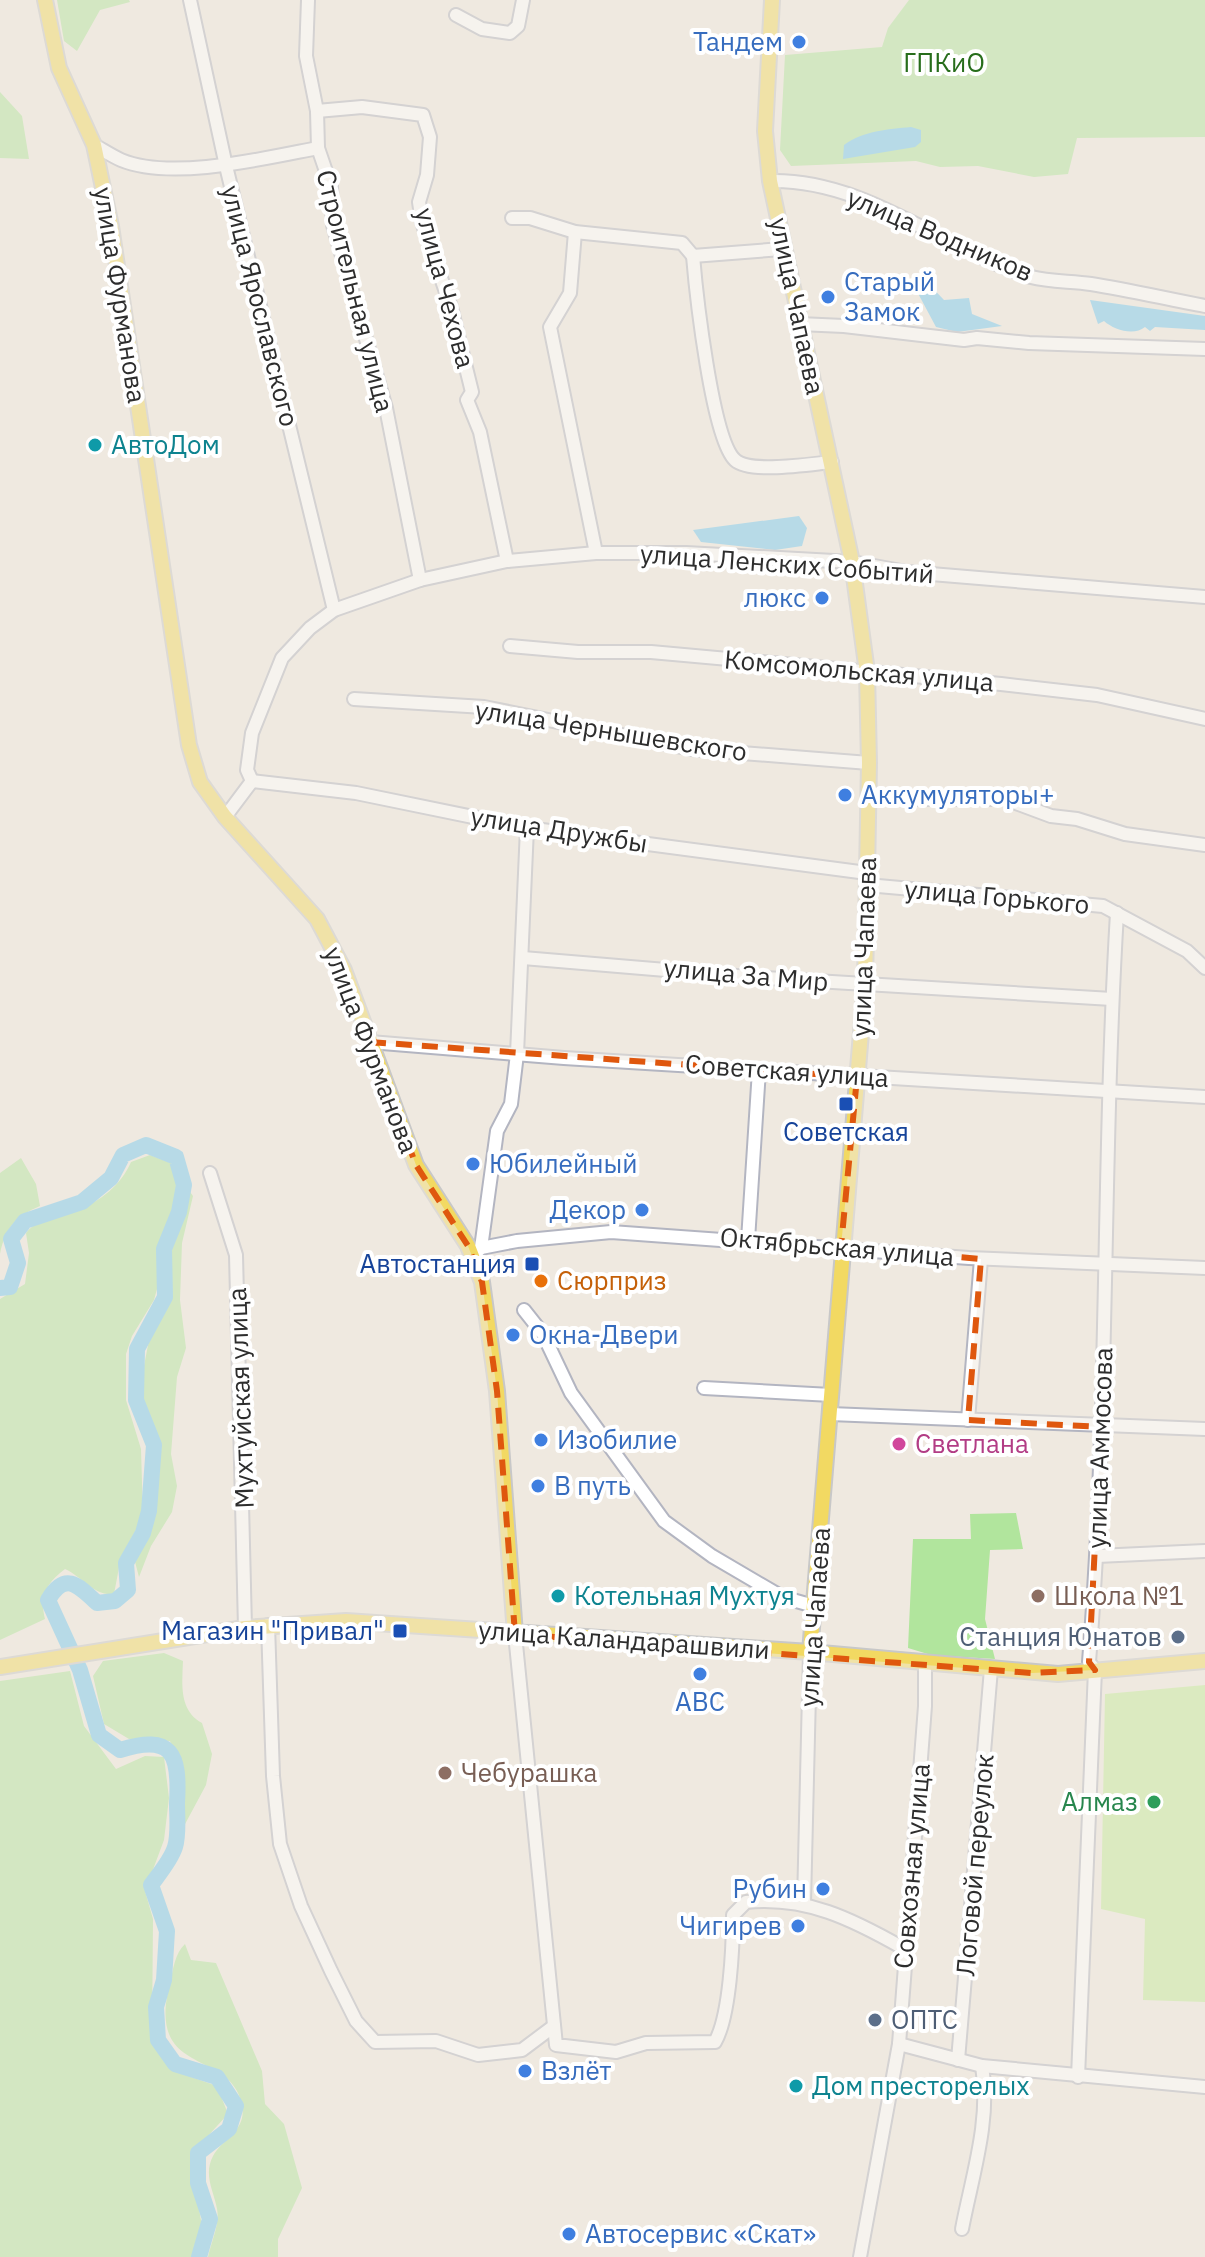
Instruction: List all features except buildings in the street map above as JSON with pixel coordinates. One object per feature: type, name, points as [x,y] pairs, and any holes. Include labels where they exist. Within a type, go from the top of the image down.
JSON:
[{"type":"main road","name":"улица Фурманова","points":[[45,0],[59,68],[94,145],[111,226],[179,696],[200,782],[225,817],[317,919],[344,970],[416,1165],[477,1252],[497,1391],[515,1634]]},
{"type":"main road","name":"улица Чапаева","points":[[772,0],[765,131],[770,181],[782,249],[852,562],[867,672],[869,763],[865,984],[810,1652]]},
{"type":"main road","name":"улица Каландарашвили","points":[[0,1667],[245,1628],[346,1621],[810,1652],[1058,1674],[1205,1661]]},
{"type":"street","name":"улица Ярославского","points":[[190,0],[226,166],[334,610]]},
{"type":"street","name":"Строительная улица","points":[[308,0],[306,56],[317,111],[318,148],[331,186],[333,225],[386,408],[420,580]]},
{"type":"street","points":[[456,15],[482,29],[510,33],[518,26],[523,0]]},
{"type":"street","name":"улица Чехова","points":[[317,111],[362,107],[423,115],[430,137],[427,175],[419,202],[422,222],[433,246],[462,344],[472,392],[467,400],[480,432],[507,561]]},
{"type":"street","points":[[94,145],[122,161],[152,167],[226,166],[318,148]]},
{"type":"street","name":"улица Водников","points":[[770,181],[809,184],[889,208],[959,248],[1033,277],[1092,284],[1205,306]]},
{"type":"street","points":[[512,218],[530,218],[575,232],[682,243],[693,256],[714,406],[727,447],[736,461],[750,467],[832,462]]},
{"type":"street","points":[[575,232],[570,293],[550,327],[596,553]]},
{"type":"street","points":[[693,256],[782,249]]},
{"type":"street","points":[[799,324],[856,327],[964,340],[977,338],[1029,343],[1205,349]]},
{"type":"street","name":"улица Ленских Событий","points":[[252,781],[247,770],[252,733],[282,658],[310,628],[334,610],[420,580],[507,561],[596,553],[686,553],[852,562],[907,572],[1205,597]]},
{"type":"street","name":"Комсомольская улица","points":[[510,646],[578,652],[651,652],[1097,695],[1205,719]]},
{"type":"street","name":"улица Чернышевского","points":[[354,699],[484,707],[691,749],[869,763]]},
{"type":"street","points":[[225,817],[252,781]]},
{"type":"street","name":"улица Дружбы","points":[[252,781],[356,793],[527,828],[867,879]]},
{"type":"street","points":[[868,793],[906,799],[1005,799],[1051,816],[1077,819],[1125,834],[1205,845]]},
{"type":"street","points":[[477,1252],[497,1131],[511,1104],[517,1054],[527,828]]},
{"type":"street","name":"улица Горького","points":[[867,879],[1103,906],[1187,951],[1205,968]]},
{"type":"street","name":"улица Аммосова","points":[[1078,2077],[1095,1670],[1089,1662],[1097,1556],[1107,1093],[1117,913]]},
{"type":"street","name":"улица За Мир","points":[[523,958],[1112,999]]},
{"type":"street","name":"Советская улица","points":[[370,1042],[857,1077],[1205,1097]]},
{"type":"street","points":[[748,1240],[759,1070]]},
{"type":"street","name":"Мухтуйская улица","points":[[210,1173],[236,1255],[245,1628]]},
{"type":"street","name":"Октябрьская улица","points":[[477,1252],[517,1241],[611,1232],[981,1259],[1205,1268]]},
{"type":"street","points":[[968,1420],[981,1259]]},
{"type":"street","points":[[524,1310],[543,1334],[571,1393],[664,1521],[712,1556],[770,1590],[814,1606]]},
{"type":"street","points":[[704,1388],[831,1395]]},
{"type":"street","points":[[830,1414],[1205,1429]]},
{"type":"street","points":[[1097,1556],[1205,1551]]},
{"type":"street","points":[[268,1625],[273,1776],[280,1844],[301,1906],[356,2021],[375,2042],[436,2041],[478,2055],[522,2050],[554,2026]]},
{"type":"street","name":"улица Фурманова","points":[[515,1634],[556,2045],[616,2052],[646,2043],[715,2042],[722,2029],[732,1967],[733,1915],[746,1902],[804,1903]]},
{"type":"street","name":"улица Чапаева","points":[[804,1903],[810,1652]]},
{"type":"street","name":"Совхозная улица","points":[[860,2257],[899,2044],[903,1948],[916,1831],[925,1664]]},
{"type":"street","name":"Логовой переулок","points":[[958,2060],[991,1669]]},
{"type":"street","points":[[804,1903],[851,1919],[903,1948]]},
{"type":"street","points":[[899,2044],[982,2066],[1205,2087]]},
{"type":"street","points":[[962,2229],[974,2180],[983,2109],[982,2066]]},
{"type":"highlighted area","points":[[370,1042],[857,1077],[841,1247],[981,1259],[968,1420],[1101,1427],[1089,1662],[1095,1670],[1032,1673],[515,1634],[497,1391],[482,1282],[468,1246],[416,1165]]},
{"type":"green space","points":[[57,0],[130,2],[100,10],[77,51],[64,41]]},
{"type":"green space","name":"ГПКиО","points":[[909,0],[1205,0],[1205,137],[1077,138],[1068,174],[1034,177],[978,166],[940,167],[916,161],[791,166],[780,150],[785,55],[882,47],[888,28]]},
{"type":"green space","points":[[0,92],[22,116],[29,159],[0,158]]},
{"type":"green space","points":[[150,1155],[171,1163],[179,1186],[158,1257],[160,1278],[154,1300],[132,1336],[126,1354],[126,1400],[141,1449],[143,1517],[121,1557],[114,1594],[94,1589],[65,1569],[46,1590],[43,1603],[45,1619],[0,1640],[0,1299],[25,1284],[29,1253],[26,1233],[31,1227],[94,1202],[116,1185],[131,1162]]},
{"type":"green space","points":[[21,1158],[36,1184],[40,1206],[13,1224],[0,1254],[0,1173]]},
{"type":"green space","points":[[188,1189],[193,1196],[182,1243],[180,1300],[186,1348],[177,1377],[171,1454],[177,1486],[172,1512],[151,1546],[139,1577],[134,1558],[153,1518],[159,1469],[159,1441],[144,1402],[143,1371],[149,1340],[168,1306],[170,1249]]},
{"type":"green space","points":[[1016,1513],[1023,1549],[990,1550],[985,1619],[995,1659],[931,1655],[908,1648],[913,1539],[971,1539],[970,1514]]},
{"type":"green space","points":[[164,1653],[183,1661],[186,1704],[202,1723],[212,1754],[206,1785],[184,1826],[185,1781],[170,1741],[129,1739],[104,1724],[93,1676],[103,1661]]},
{"type":"green space","points":[[70,1671],[84,1726],[116,1769],[145,1756],[164,1757],[169,1798],[164,1840],[145,1891],[153,1919],[152,2035],[165,2062],[191,2077],[217,2086],[228,2114],[195,2150],[193,2175],[202,2226],[195,2257],[0,2257],[0,1681]]},
{"type":"green space","name":"Алмаз","points":[[1205,1685],[1205,2002],[1143,2000],[1145,1919],[1101,1909],[1105,1694]]},
{"type":"green space","points":[[185,1944],[191,1960],[216,1963],[262,2071],[265,2104],[284,2124],[302,2188],[278,2239],[278,2257],[208,2257],[218,2215],[209,2176],[210,2163],[217,2150],[238,2128],[243,2114],[235,2087],[223,2075],[179,2048],[169,2034],[165,2013],[170,1983],[177,1957]]},
{"type":"water","points":[[911,127],[921,130],[921,142],[915,147],[843,159],[844,145],[859,137]]},
{"type":"water","points":[[923,278],[944,300],[969,298],[972,314],[1002,326],[957,332],[936,327],[913,284]]},
{"type":"water","points":[[1090,300],[1205,316],[1205,330],[1155,327],[1150,331],[1145,327],[1130,331],[1118,329],[1104,321],[1098,324]]},
{"type":"water","points":[[799,516],[807,528],[802,546],[775,550],[701,542],[693,530]]},
{"type":"waterway","points":[[0,1288],[10,1287],[18,1263],[11,1239],[25,1221],[82,1202],[111,1178],[123,1155],[146,1145],[176,1157],[184,1185],[179,1212],[164,1249],[165,1297],[137,1349],[136,1400],[154,1445],[149,1511],[143,1533],[126,1563],[128,1590],[115,1601],[97,1603],[78,1586],[66,1583],[54,1591],[48,1600],[80,1670],[99,1735],[120,1750],[151,1744],[162,1747],[169,1752],[177,1771],[176,1842],[171,1857],[151,1885],[167,1931],[164,1980],[156,2007],[158,2040],[175,2064],[217,2077],[236,2106],[229,2129],[198,2153],[198,2183],[210,2219],[199,2257]]},
{"type":"place","name":"Тандем","points":[[799,42]]},
{"type":"place","name":"Старый Замок","points":[[828,297]]},
{"type":"place","name":"АвтоДом","points":[[95,445]]},
{"type":"place","name":"люкс","points":[[822,598]]},
{"type":"place","name":"Аккумуляторы+","points":[[845,795]]},
{"type":"place","name":"Советская","points":[[846,1104]]},
{"type":"place","name":"Юбилейный","points":[[473,1164]]},
{"type":"place","name":"Декор","points":[[642,1210]]},
{"type":"place","name":"Автостанция","points":[[532,1264]]},
{"type":"place","name":"Сюрприз","points":[[541,1281]]},
{"type":"place","name":"Окна-Двери","points":[[513,1335]]},
{"type":"place","name":"Изобилие","points":[[541,1440]]},
{"type":"place","name":"Светлана","points":[[899,1444]]},
{"type":"place","name":"В путь","points":[[538,1486]]},
{"type":"place","name":"Котельная Мухтуя","points":[[558,1596]]},
{"type":"place","name":"Школа №1","points":[[1038,1596]]},
{"type":"place","name":"Магазин \"Привал\"","points":[[400,1631]]},
{"type":"place","name":"Станция Юнатов","points":[[1178,1637]]},
{"type":"place","name":"ABC","points":[[700,1674]]},
{"type":"place","name":"Чебурашка","points":[[445,1773]]},
{"type":"place","name":"Алмаз","points":[[1154,1802]]},
{"type":"place","name":"Рубин","points":[[823,1889]]},
{"type":"place","name":"Чигирев","points":[[798,1926]]},
{"type":"place","name":"ОПТС","points":[[875,2020]]},
{"type":"place","name":"Взлёт","points":[[525,2071]]},
{"type":"place","name":"Дом престорелых","points":[[796,2086]]},
{"type":"place","name":"Автосервис «Скат»","points":[[569,2234]]}]
